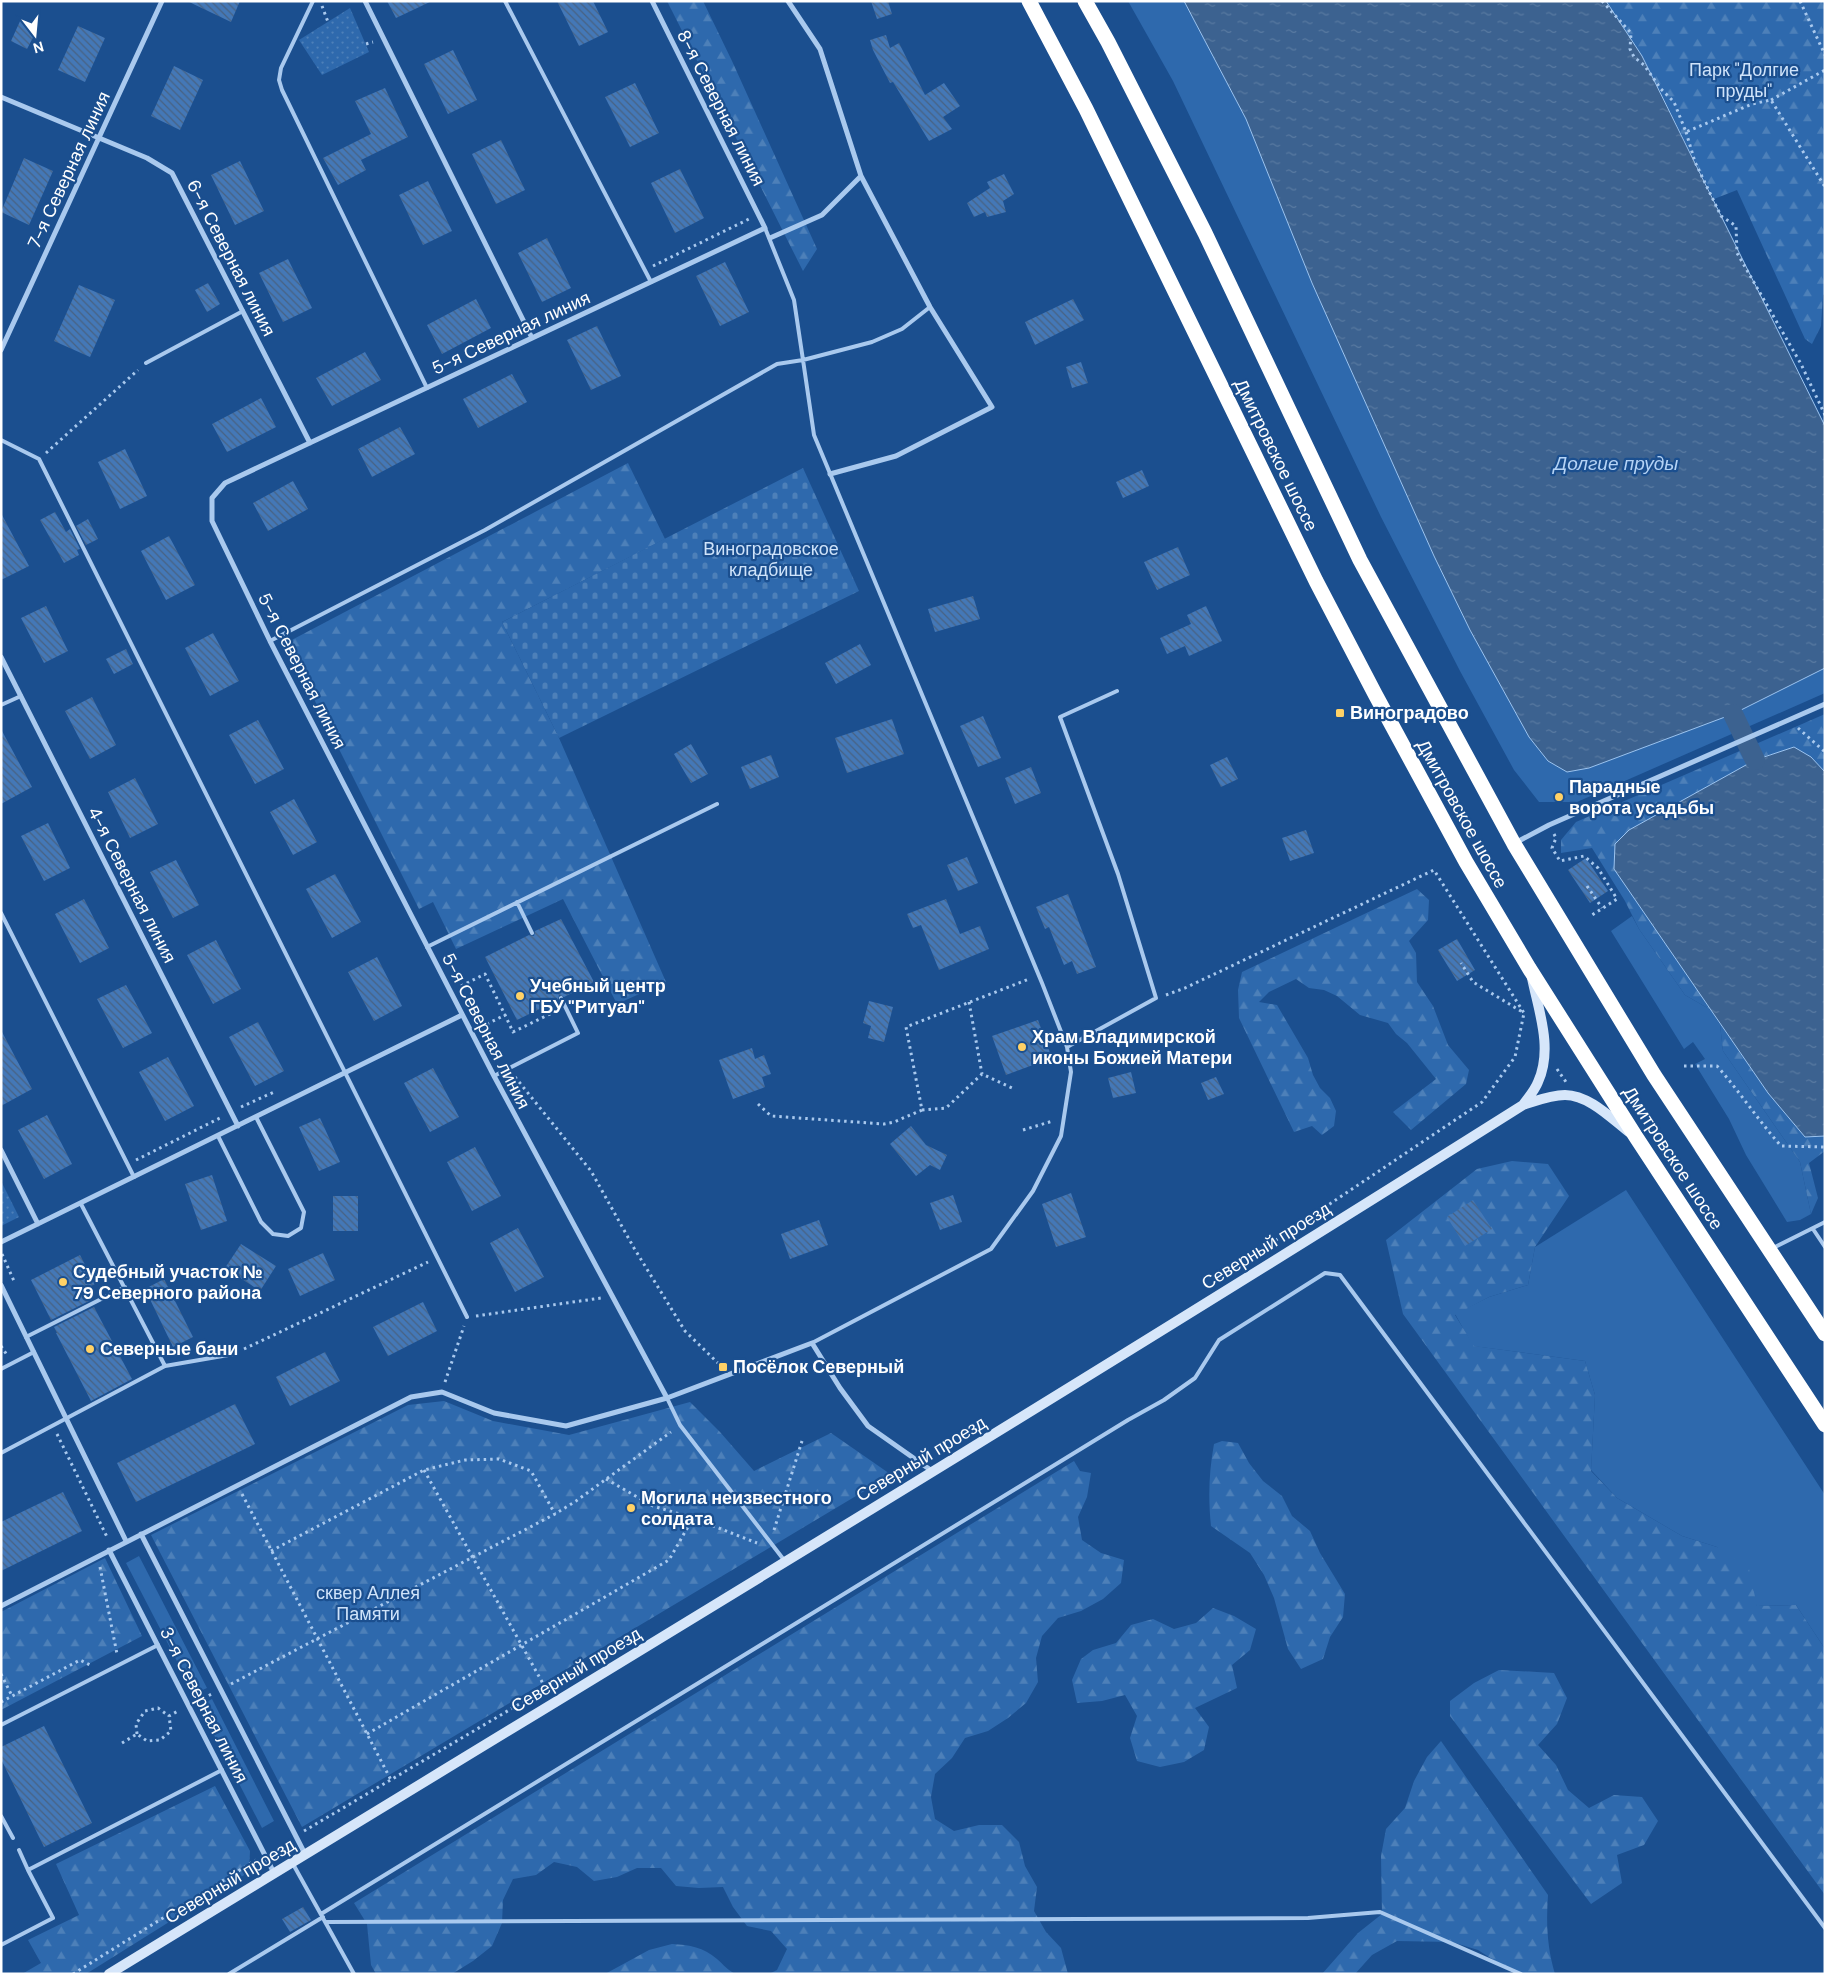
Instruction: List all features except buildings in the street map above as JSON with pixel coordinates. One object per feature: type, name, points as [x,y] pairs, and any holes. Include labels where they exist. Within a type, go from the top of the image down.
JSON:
[{"type":"highway","name":"Дмитровское шоссе","points":[[1029,1],[1086,109],[1316,581],[1466,862],[1529,968],[1636,1137],[1825,1425]]},
{"type":"highway","name":"Дмитровское шоссе","points":[[1085,1],[1108,42],[1205,233],[1360,560],[1514,844],[1654,1075],[1825,1334]]},
{"type":"street","name":"7-я Северная линия","points":[[1,350],[162,1]]},
{"type":"street","points":[[365,1],[532,338]]},
{"type":"street","name":"8-я Северная линия","points":[[652,1],[765,228]]},
{"type":"street","points":[[788,1],[820,49],[861,176],[930,307],[992,407],[896,456],[830,474]]},
{"type":"street","name":"6-я Северная линия","points":[[1,97],[147,158],[172,173],[310,443]]},
{"type":"street","points":[[770,238],[822,215],[861,176]]},
{"type":"street","name":"5-я Северная линия","points":[[667,1398],[462,1015],[270,641],[212,521],[212,498],[225,483],[765,228]]},
{"type":"street","name":"4-я Северная линия","points":[[1,656],[238,1126]]},
{"type":"street","points":[[1514,844],[1549,825],[1825,704]]},
{"type":"street","name":"Северный проезд","points":[[109,1974],[932,1471],[1523,1105],[1538,1083],[1544,1062],[1545,1047],[1543,1028],[1529,968]]},
{"type":"street","points":[[1,1242],[462,1015]]},
{"type":"street","points":[[1523,1105],[1548,1097],[1566,1095],[1580,1098],[1595,1106],[1636,1137]]},
{"type":"street","points":[[1,1150],[38,1224]]},
{"type":"street","points":[[1,1285],[126,1542]]},
{"type":"street","points":[[1,1606],[411,1397],[442,1392],[494,1413],[566,1426],[667,1398],[812,1343],[840,1388],[868,1426],[932,1471]]},
{"type":"street","name":"3-я Северная линия","points":[[141,1534],[305,1854]]},
{"type":"street","name":"3-я Северная линия","points":[[111,1549],[274,1873]]},
{"type":"lane","points":[[313,1],[281,68],[279,80],[282,90],[427,388]]},
{"type":"lane","points":[[505,1],[651,282]]},
{"type":"lane","points":[[765,228],[794,300],[814,435],[1038,975],[1067,1047],[1071,1072],[1060,1136],[1033,1191],[991,1249],[812,1343]]},
{"type":"lane","points":[[270,641],[485,530],[777,364],[803,360],[872,342],[902,329],[930,307]]},
{"type":"lane","points":[[146,363],[243,311]]},
{"type":"lane","points":[[1,440],[39,459],[467,1317]]},
{"type":"lane","points":[[1067,1047],[1156,998],[1118,874],[1060,717],[1118,690]]},
{"type":"lane","points":[[1,705],[21,696]]},
{"type":"lane","points":[[427,947],[717,804]]},
{"type":"lane","points":[[516,902],[532,934]]},
{"type":"lane","points":[[1,913],[134,1178]]},
{"type":"lane","points":[[494,1076],[578,1033],[561,998]]},
{"type":"lane","points":[[218,1136],[261,1222],[273,1234],[288,1236],[301,1228],[304,1212],[256,1117]]},
{"type":"lane","points":[[81,1204],[165,1366]]},
{"type":"lane","points":[[1768,1250],[1825,1222]]},
{"type":"lane","points":[[1813,1229],[1825,1247]]},
{"type":"lane","points":[[229,1974],[1128,1420],[1164,1400],[1195,1378],[1219,1340],[1325,1273],[1340,1276],[1825,1928]]},
{"type":"lane","points":[[26,1337],[125,1287]]},
{"type":"lane","points":[[1,1370],[34,1352]]},
{"type":"lane","points":[[1,1454],[165,1366],[234,1354]]},
{"type":"lane","points":[[667,1398],[680,1425],[785,1561]]},
{"type":"lane","points":[[1,1725],[158,1645]]},
{"type":"lane","points":[[28,1870],[222,1770]]},
{"type":"lane","points":[[1,1816],[13,1838]]},
{"type":"lane","points":[[1,1945],[53,1918],[19,1850]]},
{"type":"lane","points":[[292,1862],[354,1974]]},
{"type":"lane","points":[[326,1922],[1308,1918],[1380,1912],[1521,1974]]},
{"type":"path","points":[[320,1],[328,22]]},
{"type":"path","points":[[1602,1],[1627,26],[1631,33],[1630,48],[1634,58],[1644,65],[1674,102],[1695,162],[1721,216],[1736,226],[1737,253],[1801,364],[1825,415]]},
{"type":"path","points":[[1800,1],[1825,54]]},
{"type":"path","points":[[1686,132],[1752,104],[1771,100],[1825,70]]},
{"type":"path","points":[[1771,100],[1825,187]]},
{"type":"path","points":[[39,459],[146,363]]},
{"type":"path","points":[[1788,720],[1825,752]]},
{"type":"path","points":[[1549,825],[1556,838],[1552,848],[1560,861],[1574,856],[1584,856],[1598,868],[1617,899],[1592,915]]},
{"type":"path","points":[[1156,998],[1185,988],[1434,870],[1524,1013],[1515,1057],[1482,1102],[1263,1249]]},
{"type":"path","points":[[1588,886],[1601,902],[1602,908]]},
{"type":"path","points":[[1461,963],[1469,979],[1524,1013]]},
{"type":"path","points":[[450,992],[485,974],[513,1032],[565,1006]]},
{"type":"path","points":[[922,1110],[906,1027],[1038,975]]},
{"type":"path","points":[[969,1002],[982,1074]]},
{"type":"path","points":[[471,1032],[505,1015]]},
{"type":"path","points":[[1554,1064],[1568,1085]]},
{"type":"path","points":[[1684,1066],[1718,1066],[1781,1146],[1825,1147]]},
{"type":"path","points":[[508,1069],[591,1171],[634,1248],[684,1331],[723,1368]]},
{"type":"path","points":[[982,1074],[1012,1088]]},
{"type":"path","points":[[758,1104],[771,1116],[884,1124],[894,1122],[922,1110],[946,1108],[982,1074]]},
{"type":"path","points":[[1023,1130],[1064,1118]]},
{"type":"path","points":[[234,1354],[437,1257]]},
{"type":"path","points":[[442,1392],[467,1317],[612,1297]]},
{"type":"path","points":[[170,1716],[555,1514],[680,1425]]},
{"type":"path","points":[[53,1426],[111,1549]]},
{"type":"path","points":[[770,1542],[802,1441]]},
{"type":"path","points":[[271,1551],[424,1470],[465,1460],[499,1459],[531,1471],[555,1514]]},
{"type":"path","points":[[424,1470],[546,1688]]},
{"type":"path","points":[[606,1479],[653,1506],[693,1518],[776,1551]]},
{"type":"path","points":[[237,1485],[391,1780]]},
{"type":"path","points":[[367,1734],[669,1560],[693,1518]]},
{"type":"path","points":[[98,1556],[119,1664]]},
{"type":"path","points":[[1,1702],[80,1660],[103,1673]]},
{"type":"path","points":[[1,1674],[12,1696]]},
{"type":"path","points":[[296,1836],[563,1678]]},
{"type":"path","points":[[137,1734],[136,1724],[144,1711],[158,1708],[170,1716]]},
{"type":"path","points":[[137,1734],[147,1740],[160,1740],[171,1731],[170,1716]]},
{"type":"path","points":[[122,1743],[137,1734]]},
{"type":"path","points":[[73,1974],[265,1855]]},
{"type":"green space","points":[[667,1],[703,1],[817,249],[803,271]]},
{"type":"green space","points":[[1128,1],[1184,1],[1246,119],[1312,283],[1434,556],[1470,630],[1529,737],[1548,761],[1567,772],[1589,768],[1733,714],[1825,668],[1825,693],[1577,802],[1539,802],[1514,770],[1460,671],[1381,517],[1173,81]]},
{"type":"green space","name":"Парк \"Долгие пруды\"","points":[[1606,1],[1825,1],[1825,294],[1823,295],[1821,326],[1812,344],[1805,339],[1737,190],[1714,199],[1642,56]]},
{"type":"green space","points":[[350,8],[369,52],[322,75],[299,40]]},
{"type":"green space","points":[[628,463],[665,539],[502,622],[559,738],[666,982],[617,1004],[563,899],[456,949],[433,902],[419,909],[286,643]]},
{"type":"green space","name":"Виноградовское кладбище","points":[[803,468],[859,591],[559,738],[502,622]]},
{"type":"green space","points":[[1825,714],[1825,772],[1811,757],[1771,754],[1755,760],[1629,830],[1614,869],[1711,1010],[1685,995],[1639,929],[1625,901],[1592,848],[1561,853],[1561,840],[1576,822]]},
{"type":"green space","points":[[1417,889],[1429,900],[1428,920],[1409,941],[1416,953],[1417,982],[1433,1006],[1448,1045],[1469,1070],[1466,1084],[1411,1130],[1393,1112],[1436,1079],[1388,1023],[1360,1015],[1337,996],[1324,990],[1309,988],[1296,979],[1269,992],[1259,1002],[1277,1005],[1308,1058],[1313,1075],[1320,1088],[1330,1098],[1336,1111],[1334,1126],[1322,1135],[1312,1126],[1294,1132],[1239,1018],[1238,990],[1242,972]]},
{"type":"green space","points":[[1632,916],[1685,995],[1711,1010],[1720,1024],[1723,1051],[1800,1162],[1811,1214],[1800,1220],[1787,1222],[1746,1155],[1729,1119],[1695,1064],[1705,1059],[1693,1042],[1684,1049],[1611,931]]},
{"type":"green space","points":[[1720,1024],[1768,1093],[1805,1137],[1825,1136],[1825,1151],[1809,1163],[1818,1198],[1811,1214],[1800,1162],[1723,1051]]},
{"type":"green space","points":[[1512,1161],[1548,1164],[1569,1196],[1535,1247],[1528,1285],[1489,1297],[1455,1315],[1474,1346],[1585,1361],[1595,1395],[1591,1471],[1617,1498],[1682,1536],[1717,1547],[1749,1569],[1757,1606],[1796,1605],[1825,1649],[1825,1895],[1403,1314],[1386,1240],[1477,1169]]},
{"type":"green space","points":[[1,1181],[19,1217],[1,1226]]},
{"type":"green space","points":[[1626,1190],[1825,1495],[1825,1649],[1796,1605],[1757,1606],[1717,1547],[1682,1536],[1617,1498],[1591,1470],[1595,1395],[1585,1361],[1473,1346],[1455,1314],[1489,1297],[1528,1285],[1535,1247]]},
{"type":"green space","name":"сквер Аллея Памяти","points":[[444,1401],[493,1421],[569,1435],[690,1402],[720,1432],[754,1471],[831,1433],[893,1476],[861,1493],[302,1827],[151,1535],[408,1405]]},
{"type":"green space","points":[[1222,1441],[1238,1443],[1249,1463],[1263,1481],[1282,1496],[1292,1516],[1310,1531],[1320,1553],[1345,1594],[1343,1617],[1330,1637],[1323,1659],[1301,1669],[1288,1649],[1274,1598],[1264,1575],[1250,1553],[1211,1526],[1209,1495],[1211,1464],[1214,1444]]},
{"type":"green space","points":[[1074,1461],[1080,1471],[1091,1473],[1087,1497],[1078,1517],[1082,1540],[1101,1553],[1124,1560],[1121,1583],[1103,1599],[1081,1611],[1058,1618],[1042,1636],[1036,1658],[1038,1682],[1026,1703],[988,1731],[965,1738],[952,1758],[935,1774],[931,1797],[935,1819],[954,1831],[979,1825],[1002,1825],[1019,1842],[1025,1866],[1037,1887],[1034,1911],[1046,1932],[1061,1948],[1068,1974],[769,1974],[777,1970],[787,1949],[771,1931],[747,1926],[733,1907],[723,1887],[699,1888],[676,1886],[661,1868],[637,1868],[617,1877],[594,1881],[577,1867],[554,1862],[536,1875],[513,1879],[503,1900],[502,1923],[492,1946],[473,1961],[452,1974],[376,1974],[371,1965],[367,1924],[354,1903]]},
{"type":"green space","points":[[139,1556],[207,1688],[194,1694],[126,1563]]},
{"type":"green space","points":[[105,1558],[142,1636],[1,1710],[1,1612]]},
{"type":"green space","points":[[1213,1608],[1234,1616],[1256,1629],[1250,1650],[1232,1665],[1237,1688],[1195,1708],[1209,1727],[1204,1750],[1184,1762],[1160,1767],[1137,1761],[1130,1738],[1137,1716],[1125,1695],[1102,1701],[1077,1703],[1072,1680],[1081,1659],[1093,1650],[1116,1643],[1131,1625],[1153,1619],[1174,1629],[1196,1623]]},
{"type":"green space","points":[[1499,1670],[1554,1673],[1567,1698],[1557,1724],[1538,1745],[1556,1765],[1568,1790],[1589,1808],[1614,1795],[1642,1797],[1658,1821],[1644,1845],[1617,1855],[1622,1883],[1591,1904],[1450,1716],[1450,1701],[1474,1683]]},
{"type":"green space","points":[[212,1699],[274,1821],[262,1828],[199,1706]]},
{"type":"green space","points":[[1441,1741],[1548,1895],[1548,1935],[1555,1974],[1518,1974],[1478,1950],[1452,1942],[1397,1941],[1372,1955],[1355,1974],[1322,1974],[1358,1933],[1382,1914],[1381,1856],[1386,1829],[1405,1808],[1414,1781],[1427,1757]]},
{"type":"green space","points":[[215,1786],[250,1851],[249,1872],[86,1974],[22,1974],[41,1963],[28,1940],[79,1915],[56,1864]]},
{"type":"green space","points":[[672,1944],[701,1949],[712,1955],[736,1974],[605,1974],[649,1950]]},
{"type":"water","name":"Долгие пруды","points":[[1184,1],[1606,1],[1642,56],[1825,426],[1825,668],[1733,714],[1589,768],[1567,772],[1548,761],[1529,737],[1470,630],[1434,556],[1312,283],[1246,119]]},
{"type":"water","points":[[1794,747],[1811,757],[1825,772],[1825,1136],[1805,1137],[1768,1093],[1614,869],[1615,844],[1629,830],[1755,760]]},
{"type":"waterway","points":[[1733,714],[1755,760]]},
{"type":"place","name":"Виноградово","points":[[1340,713]]},
{"type":"place","name":"Парадные ворота усадьбы","points":[[1559,797]]},
{"type":"place","name":"Учебный центр ГБУ \"Ритуал\"","points":[[520,996]]},
{"type":"place","name":"Храм Владимирской иконы Божией Матери","points":[[1022,1047]]},
{"type":"place","name":"Судебный участок № 79 Северного района","points":[[63,1282]]},
{"type":"place","name":"Северные бани","points":[[90,1349]]},
{"type":"place","name":"Посёлок Северный","points":[[723,1367]]},
{"type":"place","name":"Могила неизвестного солдата","points":[[631,1508]]}]
